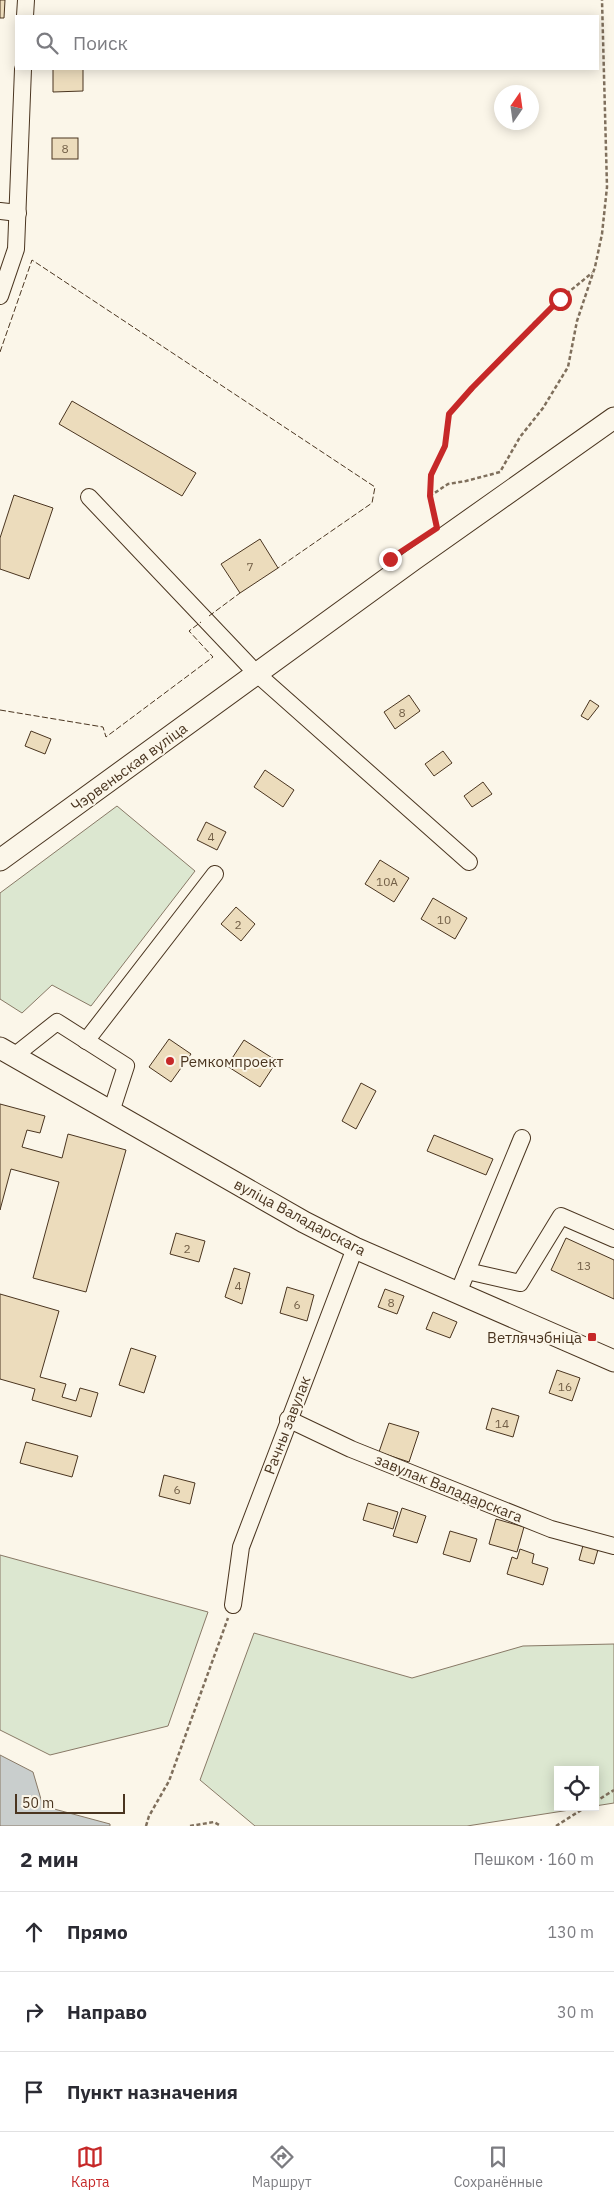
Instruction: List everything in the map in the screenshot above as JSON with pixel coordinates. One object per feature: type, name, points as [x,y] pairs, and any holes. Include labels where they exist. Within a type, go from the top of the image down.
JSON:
[{"type":"main road","name":"Чэрвеньская вуліца","points":[[0,860],[413,560],[614,418]]},
{"type":"main road","name":"вуліца Валадарскага","points":[[7,1052],[304,1222],[355,1248],[614,1361]]},
{"type":"street","points":[[26,0],[26,15]]},
{"type":"street","points":[[0,296],[16,249],[24,70]]},
{"type":"street","points":[[0,211],[18,213]]},
{"type":"street","points":[[89,498],[257,674],[469,862]]},
{"type":"street","points":[[86,1041],[215,874]]},
{"type":"street","points":[[7,1052],[57,1022],[126,1066],[111,1112]]},
{"type":"street","points":[[458,1293],[522,1138]]},
{"type":"street","points":[[467,1271],[520,1283],[561,1216],[614,1239]]},
{"type":"street","name":"Рачны завулак","points":[[233,1605],[241,1547],[288,1419],[355,1248]]},
{"type":"street","name":"завулак Валадарскага","points":[[288,1419],[351,1449],[550,1529],[614,1546]]},
{"type":"path","points":[[430,496],[448,484],[466,482],[500,472],[520,437],[542,408],[568,367],[577,321],[593,272],[602,234],[607,187],[602,0]]},
{"type":"path","points":[[437,528],[430,496],[431,475],[445,446],[449,414],[534,323],[593,272]]},
{"type":"path","points":[[146,1826],[149,1816],[169,1781],[233,1605]]},
{"type":"path","points":[[599,1799],[614,1790]]},
{"type":"path","points":[[556,1826],[580,1811]]},
{"type":"path","points":[[190,1826],[214,1822],[221,1826]]},
{"type":"green space","points":[[117,806],[195,871],[91,1006],[52,985],[22,1013],[0,999],[0,893]]},
{"type":"green space","points":[[0,1555],[208,1612],[168,1726],[50,1755],[0,1730]]},
{"type":"green space","points":[[254,1633],[412,1678],[523,1646],[614,1644],[614,1803],[599,1805],[599,1766],[554,1766],[554,1811],[563,1811],[467,1826],[255,1826],[200,1780]]},
{"type":"shaded area","points":[[0,1755],[33,1772],[43,1806],[110,1824],[110,1826],[0,1826]]},
{"type":"building","points":[[0,0],[5,0],[4,18],[0,18]]},
{"type":"building","points":[[53,70],[83,70],[83,91],[53,92]]},
{"type":"building","points":[[52,138],[78,138],[78,159],[52,159]]},
{"type":"building","points":[[72,401],[196,473],[182,496],[59,424]]},
{"type":"building","points":[[14,495],[53,508],[29,579],[0,569],[0,538]]},
{"type":"building","points":[[260,539],[278,568],[240,593],[221,564]]},
{"type":"building","points":[[409,695],[420,711],[395,729],[384,712]]},
{"type":"building","points":[[590,700],[599,706],[588,720],[581,716]]},
{"type":"building","points":[[31,731],[51,739],[45,754],[25,746]]},
{"type":"building","points":[[443,751],[452,763],[434,776],[425,764]]},
{"type":"building","points":[[265,770],[294,790],[283,807],[254,787]]},
{"type":"building","points":[[483,782],[492,794],[472,807],[464,796]]},
{"type":"building","points":[[206,822],[226,832],[217,850],[197,840]]},
{"type":"building","points":[[380,860],[409,878],[394,902],[365,884]]},
{"type":"building","points":[[433,898],[467,918],[455,939],[421,919]]},
{"type":"building","points":[[236,907],[255,924],[241,941],[221,924]]},
{"type":"building","name":"Ремкомпроект","points":[[169,1039],[191,1054],[171,1082],[149,1067]]},
{"type":"building","points":[[244,1040],[277,1061],[260,1087],[227,1066]]},
{"type":"building","points":[[361,1083],[376,1091],[356,1129],[342,1121]]},
{"type":"building","points":[[0,1104],[45,1116],[40,1133],[27,1130],[22,1147],[62,1158],[68,1134],[126,1150],[86,1292],[33,1278],[59,1182],[11,1169],[0,1210]]},
{"type":"building","points":[[434,1135],[493,1159],[486,1175],[427,1151]]},
{"type":"building","points":[[176,1233],[205,1241],[199,1262],[170,1254]]},
{"type":"building","points":[[566,1238],[614,1260],[614,1299],[551,1270]]},
{"type":"building","points":[[234,1268],[250,1273],[242,1304],[225,1297]]},
{"type":"building","points":[[287,1287],[314,1295],[307,1321],[280,1313]]},
{"type":"building","points":[[385,1289],[404,1296],[397,1314],[378,1307]]},
{"type":"building","points":[[0,1294],[59,1311],[40,1377],[66,1384],[62,1397],[76,1401],[80,1388],[98,1393],[91,1417],[32,1400],[35,1389],[0,1379]]},
{"type":"building","points":[[433,1312],[457,1322],[450,1338],[426,1329]]},
{"type":"building","points":[[131,1348],[156,1356],[144,1393],[119,1385]]},
{"type":"building","points":[[557,1370],[580,1378],[572,1401],[549,1393]]},
{"type":"building","points":[[492,1408],[519,1416],[513,1437],[486,1429]]},
{"type":"building","points":[[389,1423],[419,1432],[409,1462],[379,1452]]},
{"type":"building","points":[[26,1442],[78,1456],[72,1477],[20,1463]]},
{"type":"building","points":[[164,1475],[195,1483],[190,1504],[159,1496]]},
{"type":"building","points":[[368,1503],[398,1512],[393,1529],[363,1520]]},
{"type":"building","points":[[402,1508],[426,1516],[417,1543],[393,1536]]},
{"type":"building","points":[[496,1519],[524,1527],[517,1552],[489,1544]]},
{"type":"building","points":[[450,1531],[477,1539],[470,1562],[443,1554]]},
{"type":"building","points":[[584,1542],[599,1546],[594,1564],[579,1560]]},
{"type":"building","points":[[520,1549],[534,1554],[532,1563],[548,1568],[543,1585],[507,1574],[512,1557],[517,1559]]},
{"type":"fence","points":[[0,352],[32,260],[375,487],[372,503],[278,568]]},
{"type":"fence","points":[[209,616],[240,593]]},
{"type":"fence","points":[[0,710],[103,727],[106,737],[213,657],[189,631],[201,622]]},
{"type":"place","name":"Ремкомпроект","points":[[170,1061]]},
{"type":"place","name":"Ветлячэбніца","points":[[592,1337]]},
{"type":"route","points":[[390,559],[437,528],[430,496],[431,475],[445,446],[449,414],[534,323],[560,299]]}]
